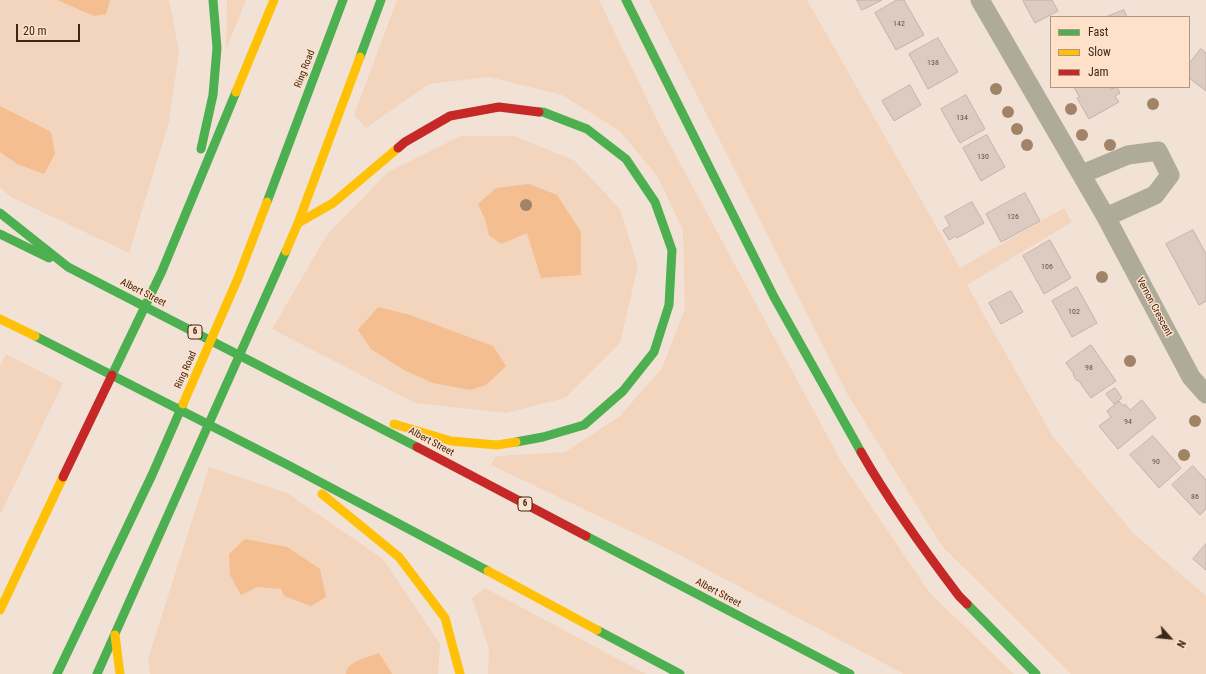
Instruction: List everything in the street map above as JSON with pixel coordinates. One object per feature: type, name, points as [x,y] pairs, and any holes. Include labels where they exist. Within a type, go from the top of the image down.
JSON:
[{"type":"main road","points":[[162,271],[197,167],[213,95],[216,48],[213,0]]},
{"type":"main road","points":[[0,610],[162,271],[274,0]]},
{"type":"main road","name":"Ring Road","points":[[57,674],[152,475],[238,278],[343,0]]},
{"type":"main road","points":[[97,674],[298,223],[381,0]]},
{"type":"main road","points":[[626,0],[774,298],[874,475],[916,539],[958,596],[1036,674]]},
{"type":"main road","points":[[298,223],[332,203],[405,142],[450,116],[499,107],[543,112],[587,129],[626,159],[655,202],[672,250],[669,306],[654,352],[623,391],[584,425],[543,437],[497,445],[451,441],[407,428],[322,398]]},
{"type":"main road","points":[[0,213],[68,267]]},
{"type":"main road","name":"Albert Street","points":[[0,234],[68,267],[322,398],[850,674]]},
{"type":"main road","points":[[0,319],[286,464],[680,674]]},
{"type":"main road","points":[[286,464],[399,558],[445,618],[460,674]]},
{"type":"main road","points":[[115,635],[120,674]]},
{"type":"street","name":"Vernon Crescent","points":[[980,0],[1082,174],[1191,377],[1206,394]]},
{"type":"street","points":[[1082,174],[1128,155],[1158,151],[1170,175],[1155,195],[1106,217]]},
{"type":"shaded area","points":[[0,0],[169,0],[179,51],[169,122],[129,253],[13,198],[0,188]]},
{"type":"shaded area","points":[[57,0],[110,0],[106,14],[94,16]]},
{"type":"shaded area","points":[[227,0],[246,0],[226,50]]},
{"type":"shaded area","points":[[397,0],[599,0],[662,130],[842,463],[929,592],[1014,674],[904,674],[672,551],[491,465],[496,456],[565,452],[620,416],[662,368],[685,309],[683,230],[657,176],[620,131],[562,95],[489,77],[429,84],[366,128],[354,115]]},
{"type":"shaded area","points":[[649,0],[807,0],[960,268],[1064,208],[1072,222],[967,285],[1053,437],[1135,535],[1206,596],[1206,674],[1071,674],[942,546],[848,395]]},
{"type":"shaded area","points":[[0,106],[51,132],[55,154],[44,174],[17,164],[0,152]]},
{"type":"shaded area","points":[[461,136],[515,136],[575,161],[620,209],[638,266],[620,343],[565,398],[506,413],[415,403],[272,329],[327,235],[388,172]]},
{"type":"shaded area","points":[[529,184],[557,195],[581,232],[581,275],[541,278],[527,233],[501,244],[489,235],[485,219],[478,204],[496,188]]},
{"type":"shaded area","points":[[378,307],[410,315],[493,346],[506,366],[486,385],[470,390],[433,383],[404,370],[371,349],[358,330]]},
{"type":"shaded area","points":[[6,354],[63,383],[0,515],[0,366]]},
{"type":"shaded area","points":[[209,467],[287,493],[383,559],[440,644],[438,674],[150,674],[148,659]]},
{"type":"shaded area","points":[[245,539],[287,547],[320,569],[326,597],[311,606],[284,596],[281,589],[257,587],[241,595],[230,575],[229,554]]},
{"type":"shaded area","points":[[485,588],[646,674],[488,674],[489,649],[472,598]]},
{"type":"shaded area","points":[[379,653],[392,674],[346,674],[347,670],[354,663]]},
{"type":"building","points":[[857,0],[882,0],[862,10]]},
{"type":"building","points":[[897,0],[904,0],[924,35],[896,50],[875,13]]},
{"type":"building","points":[[1052,0],[1058,11],[1035,23],[1023,1]]},
{"type":"building","points":[[1124,10],[1127,16],[1109,16]]},
{"type":"building","points":[[938,38],[958,72],[928,89],[909,54]]},
{"type":"building","points":[[1201,49],[1206,53],[1206,91],[1190,79],[1190,63]]},
{"type":"building","points":[[910,85],[921,105],[894,121],[882,101]]},
{"type":"building","points":[[1074,88],[1118,88],[1120,93],[1115,96],[1119,102],[1089,119],[1077,98],[1079,97]]},
{"type":"building","points":[[966,95],[985,129],[960,143],[941,109]]},
{"type":"building","points":[[987,135],[1005,167],[981,181],[963,148]]},
{"type":"building","points":[[1025,193],[1040,221],[1001,242],[986,214]]},
{"type":"building","points":[[972,202],[984,223],[957,238],[956,236],[949,240],[943,230],[950,226],[945,217]]},
{"type":"building","points":[[1193,230],[1206,254],[1206,301],[1199,305],[1166,244]]},
{"type":"building","points":[[1050,240],[1071,278],[1044,294],[1023,256]]},
{"type":"building","points":[[1077,287],[1097,323],[1072,337],[1052,301]]},
{"type":"building","points":[[1011,291],[1023,312],[1001,324],[989,303]]},
{"type":"building","points":[[1091,345],[1116,381],[1091,398],[1078,380],[1077,381],[1066,363]]},
{"type":"building","points":[[1115,388],[1122,398],[1114,404],[1106,394]]},
{"type":"building","points":[[1142,400],[1156,418],[1118,449],[1099,426],[1111,417],[1107,411],[1119,401],[1123,406],[1125,404],[1130,410]]},
{"type":"building","points":[[1153,436],[1181,468],[1159,488],[1130,455]]},
{"type":"building","points":[[1193,466],[1206,480],[1206,509],[1200,515],[1172,485]]},
{"type":"building","points":[[1206,544],[1206,570],[1193,559]]},
{"type":"traffic: fast","points":[[201,149],[213,95],[217,48],[213,0]]},
{"type":"traffic: fast","points":[[267,202],[343,0]]},
{"type":"traffic: fast","points":[[360,57],[381,0]]},
{"type":"traffic: fast","points":[[626,0],[774,297],[861,452]]},
{"type":"traffic: fast","points":[[112,375],[162,271],[236,92]]},
{"type":"traffic: fast","points":[[516,442],[543,437],[584,425],[623,391],[654,352],[669,305],[672,250],[655,202],[626,159],[587,129],[543,112],[539,112]]},
{"type":"traffic: fast","points":[[0,213],[68,267],[417,447]]},
{"type":"traffic: fast","points":[[0,234],[49,258]]},
{"type":"traffic: fast","points":[[97,674],[286,251]]},
{"type":"traffic: fast","points":[[35,336],[286,464],[488,571]]},
{"type":"traffic: fast","points":[[57,674],[152,475],[183,404]]},
{"type":"traffic: fast","points":[[586,536],[850,674]]},
{"type":"traffic: fast","points":[[967,604],[1036,674]]},
{"type":"traffic: fast","points":[[597,630],[680,674]]},
{"type":"traffic: slow","points":[[236,92],[274,0]]},
{"type":"traffic: slow","points":[[286,251],[298,223],[360,57]]},
{"type":"traffic: slow","points":[[298,223],[333,203],[398,148]]},
{"type":"traffic: slow","points":[[183,404],[238,278],[267,202]]},
{"type":"traffic: slow","points":[[0,319],[35,336]]},
{"type":"traffic: slow","points":[[394,424],[451,441],[497,445],[516,442]]},
{"type":"traffic: slow","points":[[0,610],[63,477]]},
{"type":"traffic: slow","points":[[322,494],[399,557],[445,618],[460,674]]},
{"type":"traffic: slow","points":[[488,571],[597,630]]},
{"type":"traffic: slow","points":[[115,635],[120,674]]},
{"type":"traffic: jam","points":[[398,148],[405,142],[450,116],[499,107],[539,112]]},
{"type":"traffic: jam","points":[[63,477],[112,375]]},
{"type":"traffic: jam","points":[[417,447],[586,536]]},
{"type":"traffic: jam","points":[[861,452],[908,526],[959,596],[967,604]]}]
